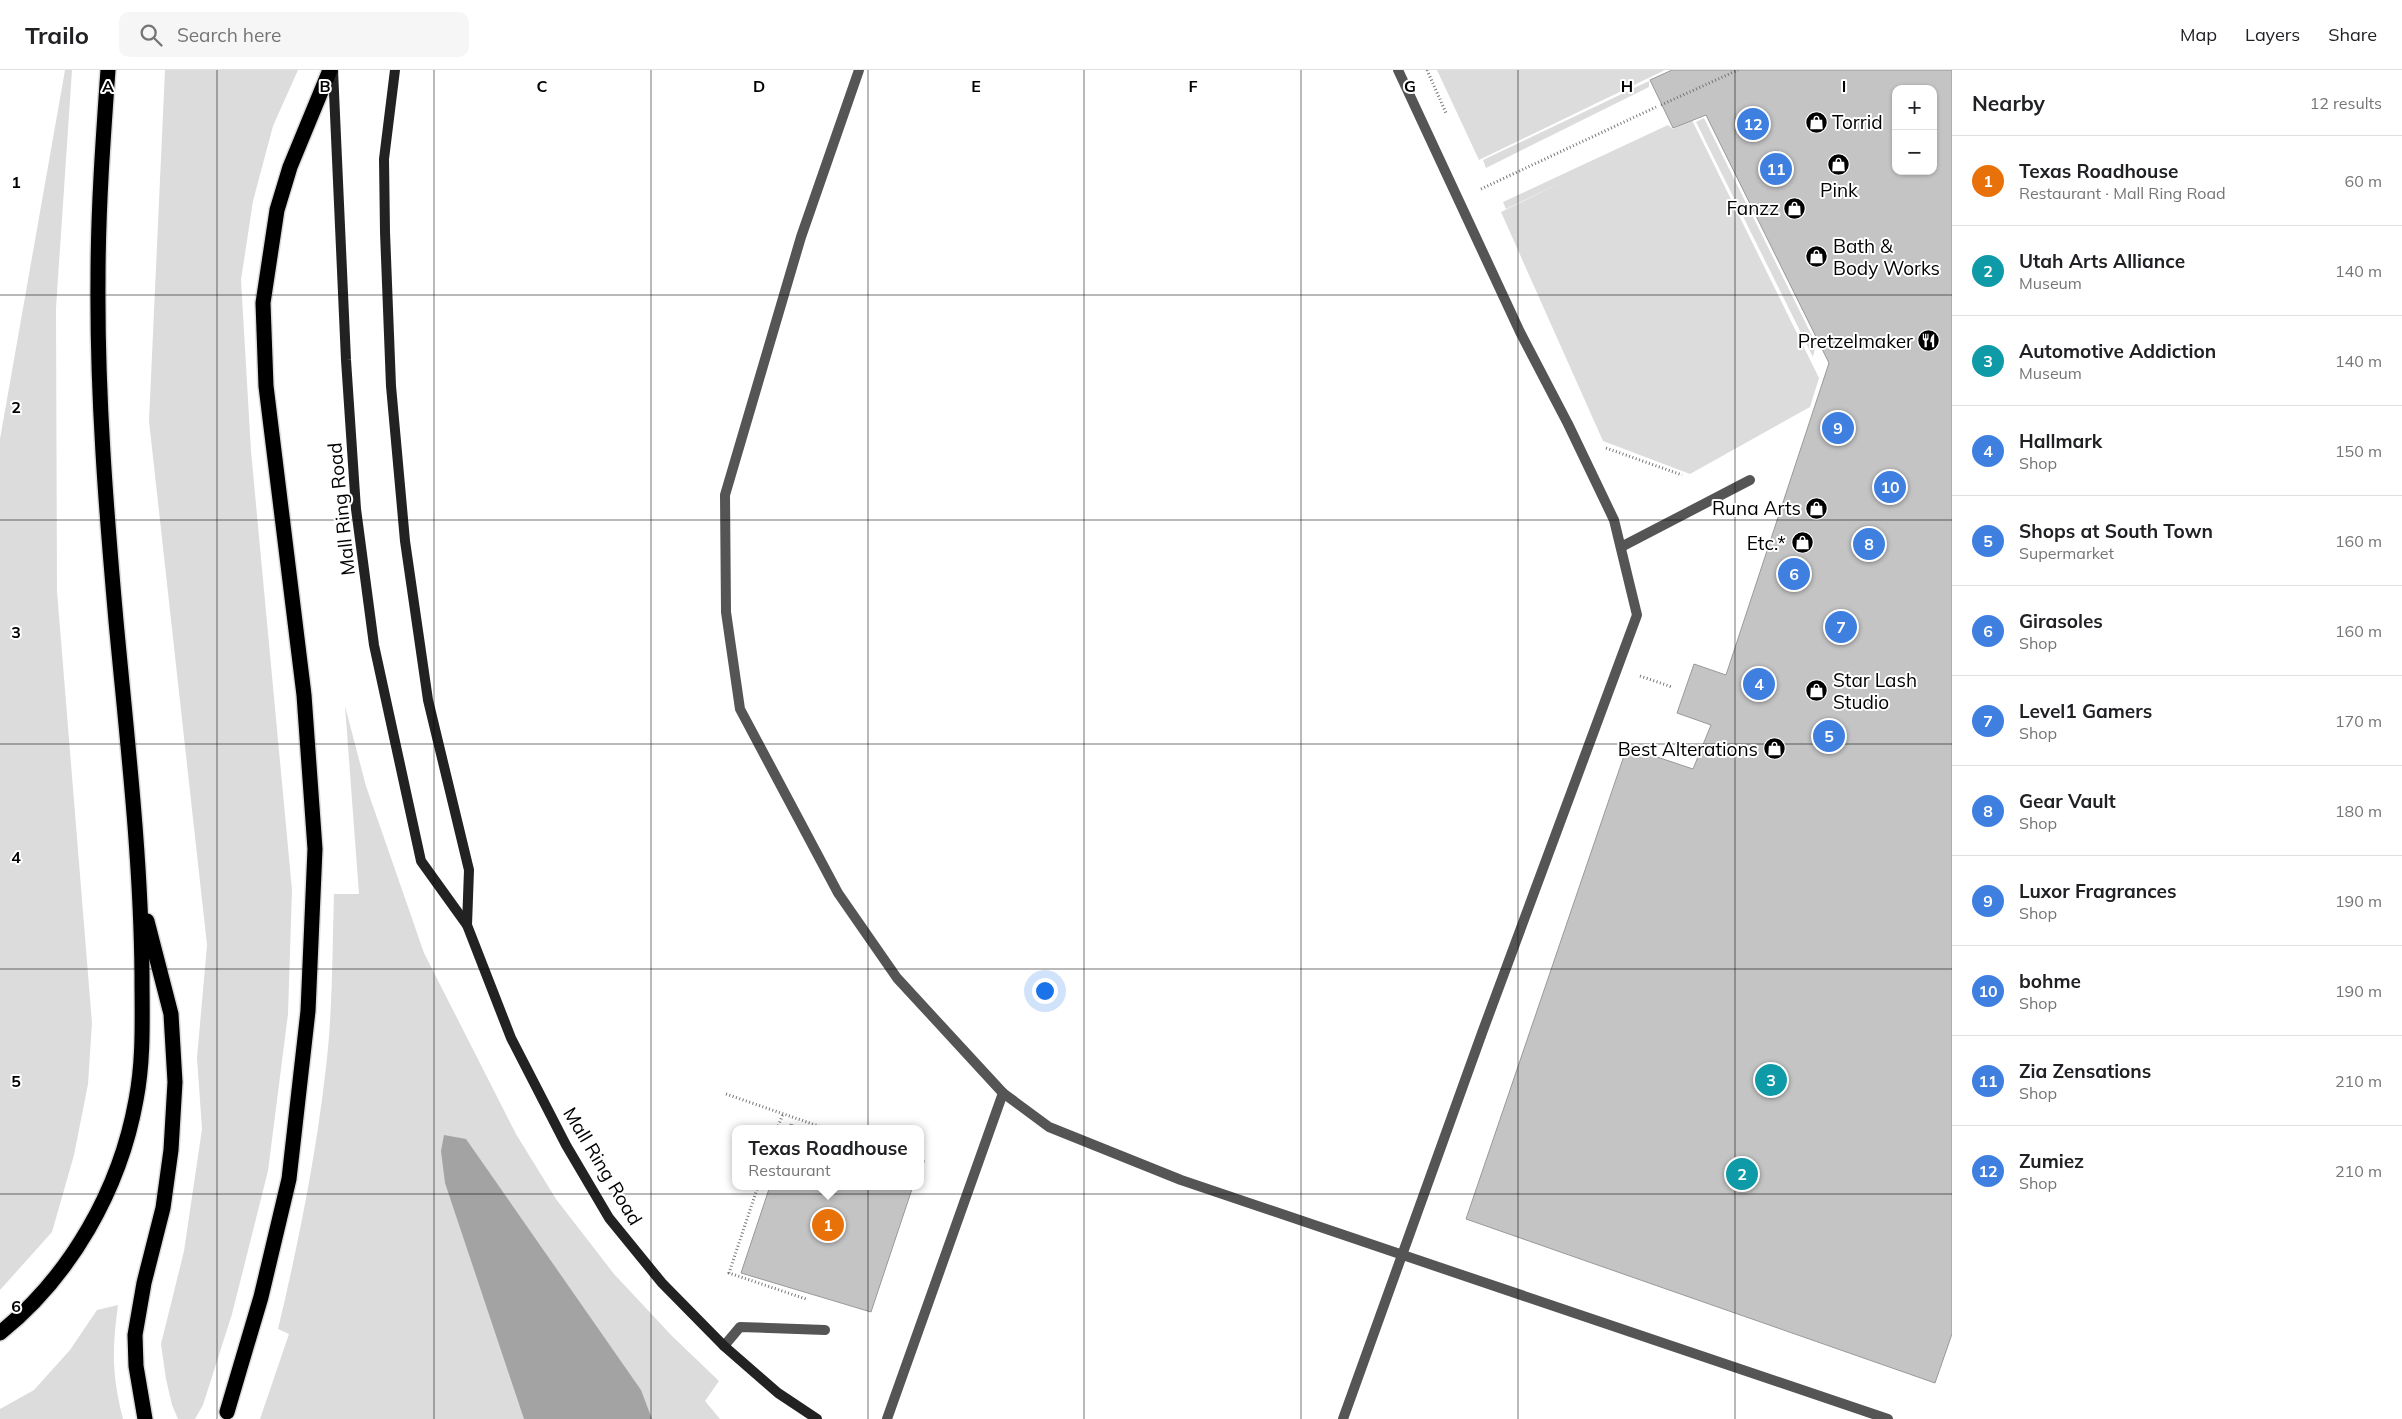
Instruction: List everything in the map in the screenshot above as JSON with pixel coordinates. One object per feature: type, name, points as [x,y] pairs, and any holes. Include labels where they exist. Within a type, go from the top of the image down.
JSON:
[{"type":"highway","points":[[0,1333],[45,1290],[75,1249],[109,1188],[123,1153],[137,1098],[142,1047],[142,899],[108,530],[100,406],[98,254],[108,70]]},
{"type":"highway","points":[[227,1412],[261,1297],[289,1179],[308,1011],[315,848],[304,695],[266,386],[263,303],[277,210],[290,167],[331,70]]},
{"type":"highway","points":[[142,899],[171,1014],[174,1066],[173,1117],[168,1173],[135,1335],[136,1366],[145,1419]]},
{"type":"street","name":"Mall Ring Road","points":[[331,70],[346,360],[356,499],[374,645],[421,861],[467,925],[511,1038],[566,1145],[609,1218],[662,1283],[724,1346],[778,1393],[817,1419]]},
{"type":"street","name":"Mall Ring Road","points":[[396,70],[384,159],[391,386],[405,541],[428,700],[469,870],[467,925]]},
{"type":"lane","points":[[859,70],[801,237],[725,495],[726,612],[740,709],[838,893],[897,978],[1003,1093],[1050,1126],[1182,1180],[1888,1419]]},
{"type":"lane","points":[[1343,1419],[1637,615],[1614,520],[1568,424],[1520,332],[1398,70]]},
{"type":"lane","points":[[1621,547],[1750,480]]},
{"type":"lane","points":[[886,1419],[1003,1093]]},
{"type":"lane","points":[[724,1346],[740,1327],[825,1330]]},
{"type":"path","points":[[1427,70],[1450,121]]},
{"type":"path","points":[[1661,105],[1738,70]]},
{"type":"path","points":[[1481,189],[1656,107]]},
{"type":"path","points":[[1477,181],[1485,198]]},
{"type":"path","points":[[1598,444],[1682,475]]},
{"type":"path","points":[[1638,675],[1672,687]]},
{"type":"path","points":[[726,1094],[815,1125]]},
{"type":"path","points":[[779,1125],[782,1114]]},
{"type":"path","points":[[757,1190],[729,1273],[806,1299]]},
{"type":"shaded area","points":[[65,70],[72,70],[56,308],[57,591],[92,1023],[88,1084],[74,1155],[52,1232],[0,1290],[0,439]]},
{"type":"shaded area","points":[[165,70],[298,70],[273,126],[253,201],[241,280],[251,451],[292,890],[288,1014],[268,1171],[232,1314],[203,1405],[195,1419],[178,1419],[172,1405],[166,1379],[161,1344],[184,1251],[202,1129],[197,1058],[207,945],[149,421]]},
{"type":"shaded area","points":[[1437,70],[1665,70],[1479,160]]},
{"type":"shaded area","points":[[1649,81],[1649,87],[1486,168],[1483,160]]},
{"type":"shaded area","points":[[1704,118],[1816,344],[1813,357],[1696,122]]},
{"type":"shaded area","points":[[1692,120],[1819,378],[1810,407],[1690,474],[1603,441],[1501,212],[1564,181],[1506,209],[1503,202],[1668,125],[1673,129]]},
{"type":"shaded area","points":[[345,706],[366,786],[424,953],[516,1134],[556,1199],[614,1274],[672,1336],[719,1381],[705,1401],[720,1419],[260,1419],[289,1334],[278,1329],[305,1203],[321,1107],[330,1030],[334,894],[359,894]]},
{"type":"shaded area","points":[[444,1135],[466,1139],[641,1390],[652,1419],[524,1419],[445,1183],[441,1151]]},
{"type":"shaded area","points":[[118,1305],[114,1362],[123,1419],[0,1419],[0,1409],[34,1390],[70,1350],[97,1310]]},
{"type":"building","points":[[1672,70],[1952,70],[1952,1334],[1935,1383],[1466,1219],[1627,747],[1693,769],[1711,725],[1677,713],[1694,664],[1726,675],[1829,363],[1706,115],[1673,128],[1650,80]]},
{"type":"building","points":[[769,1190],[912,1190],[871,1312],[741,1273]]},
{"type":"place","name":"Torrid","points":[[1816,122]]},
{"type":"place","name":"Zumiez","points":[[1753,124]]},
{"type":"place","name":"Pink","points":[[1839,164]]},
{"type":"place","name":"Zia Zensations","points":[[1776,169]]},
{"type":"place","name":"Fanzz","points":[[1795,208]]},
{"type":"place","name":"Bath & Body Works","points":[[1817,257]]},
{"type":"place","name":"Pretzelmaker","points":[[1929,341]]},
{"type":"place","name":"Luxor Fragrances","points":[[1838,428]]},
{"type":"place","name":"bohme","points":[[1890,487]]},
{"type":"place","name":"Runa Arts","points":[[1817,508]]},
{"type":"place","name":"Etc.*","points":[[1802,543]]},
{"type":"place","name":"Gear Vault","points":[[1869,544]]},
{"type":"place","name":"Girasoles","points":[[1794,574]]},
{"type":"place","name":"Level1 Gamers","points":[[1841,627]]},
{"type":"place","name":"Hallmark","points":[[1759,684]]},
{"type":"place","name":"Star Lash Studio","points":[[1817,691]]},
{"type":"place","name":"Shops at South Town","points":[[1829,736]]},
{"type":"place","name":"Best Alterations","points":[[1774,749]]},
{"type":"place","name":"Automotive Addiction","points":[[1771,1080]]},
{"type":"place","name":"Utah Arts Alliance","points":[[1742,1174]]},
{"type":"place","name":"Texas Roadhouse","points":[[828,1225]]}]
